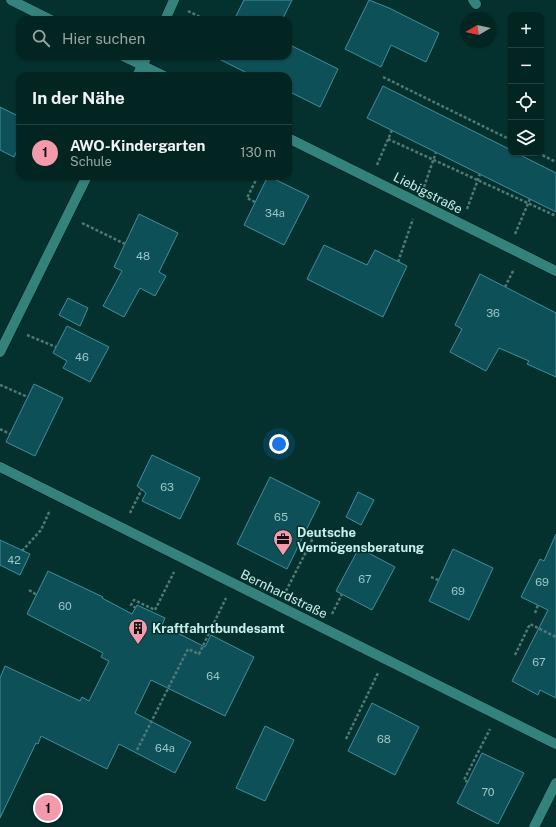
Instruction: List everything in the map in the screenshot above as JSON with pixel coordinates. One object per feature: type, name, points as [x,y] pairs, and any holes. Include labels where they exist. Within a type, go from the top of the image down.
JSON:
[{"type":"street","points":[[11,0],[43,16]]},
{"type":"street","points":[[166,16],[174,2]]},
{"type":"street","points":[[139,72],[144,61],[159,72]]},
{"type":"street","name":"Liebigstraße","points":[[292,140],[556,271]]},
{"type":"street","points":[[0,352],[85,180]]},
{"type":"street","name":"Bernhardstraße","points":[[0,467],[556,744]]},
{"type":"street","points":[[534,827],[556,783]]},
{"type":"path","points":[[174,2],[199,16]]},
{"type":"path","points":[[383,77],[508,139]]},
{"type":"path","points":[[381,158],[392,130]]},
{"type":"path","points":[[388,139],[556,216]]},
{"type":"path","points":[[398,262],[436,152]]},
{"type":"path","points":[[544,156],[556,162]]},
{"type":"path","points":[[470,202],[480,174]]},
{"type":"path","points":[[255,202],[247,198],[256,180]]},
{"type":"path","points":[[519,225],[530,199]]},
{"type":"path","points":[[67,216],[125,244]]},
{"type":"path","points":[[505,287],[522,254]]},
{"type":"path","points":[[12,328],[56,347]]},
{"type":"path","points":[[0,385],[28,397]]},
{"type":"path","points":[[0,429],[10,434]]},
{"type":"path","points":[[122,528],[142,489]]},
{"type":"path","points":[[22,551],[41,530],[57,495]]},
{"type":"path","points":[[279,606],[313,538],[304,533]]},
{"type":"path","points":[[136,608],[131,605],[134,600],[155,610],[181,557]]},
{"type":"path","points":[[431,577],[438,580]]},
{"type":"path","points":[[137,750],[188,649],[198,654],[233,583]]},
{"type":"path","points":[[29,590],[36,595]]},
{"type":"path","points":[[325,629],[342,594]]},
{"type":"path","points":[[534,613],[538,605]]},
{"type":"path","points":[[515,655],[530,624],[556,637]]},
{"type":"path","points":[[346,739],[385,659]]},
{"type":"path","points":[[468,782],[464,780],[498,715]]},
{"type":"building","points":[[244,0],[292,0],[284,16],[236,16]]},
{"type":"building","points":[[369,0],[389,8],[439,33],[426,62],[391,45],[381,67],[345,49]]},
{"type":"building","points":[[292,46],[338,69],[320,107],[292,93],[292,72],[245,72],[221,60],[292,60]]},
{"type":"building","points":[[383,86],[508,148],[508,156],[522,156],[556,173],[556,212],[367,118]]},
{"type":"building","points":[[0,107],[16,115],[16,153],[14,157],[0,150]]},
{"type":"building","points":[[266,180],[276,180],[309,196],[284,245],[244,225]]},
{"type":"building","points":[[139,214],[178,233],[159,272],[166,276],[155,296],[140,288],[124,317],[103,306],[122,271],[114,267]]},
{"type":"building","points":[[324,245],[367,265],[375,250],[407,266],[383,317],[307,279]]},
{"type":"building","points":[[480,274],[556,313],[556,377],[527,364],[529,361],[499,348],[486,371],[450,352],[462,329],[455,325]]},
{"type":"building","points":[[68,298],[88,308],[80,326],[59,315]]},
{"type":"building","points":[[67,326],[109,347],[90,382],[63,368],[67,361],[53,353]]},
{"type":"building","points":[[34,384],[63,398],[35,456],[6,442]]},
{"type":"building","points":[[152,455],[200,478],[180,519],[142,501],[146,493],[137,486]]},
{"type":"building","points":[[270,477],[320,502],[287,569],[237,544]]},
{"type":"building","points":[[358,492],[374,500],[361,525],[346,517]]},
{"type":"building","points":[[556,534],[556,698],[540,690],[538,695],[512,681],[548,610],[521,597],[540,559],[544,561]]},
{"type":"building","points":[[0,540],[30,554],[20,575],[0,565]]},
{"type":"building","points":[[359,548],[395,567],[372,610],[336,591]]},
{"type":"building","points":[[453,549],[493,568],[469,620],[429,601]]},
{"type":"building","points":[[48,571],[103,597],[102,598],[132,614],[137,605],[165,618],[162,625],[205,647],[211,635],[254,657],[225,716],[151,680],[135,713],[191,742],[175,773],[119,744],[107,769],[41,736],[38,744],[36,743],[0,818],[0,678],[5,666],[80,701],[82,697],[89,701],[109,661],[101,657],[103,653],[27,614]]},
{"type":"building","points":[[372,703],[419,727],[395,775],[348,751]]},
{"type":"building","points":[[265,726],[294,740],[265,801],[236,788]]},
{"type":"building","points":[[482,753],[524,773],[498,824],[457,803]]},
{"type":"place","name":"Deutsche Vermögensberatung","points":[[283,556]]},
{"type":"place","name":"Kraftfahrtbundesamt","points":[[138,645]]},
{"type":"place","name":"AWO-Kindergarten","points":[[48,808]]}]
